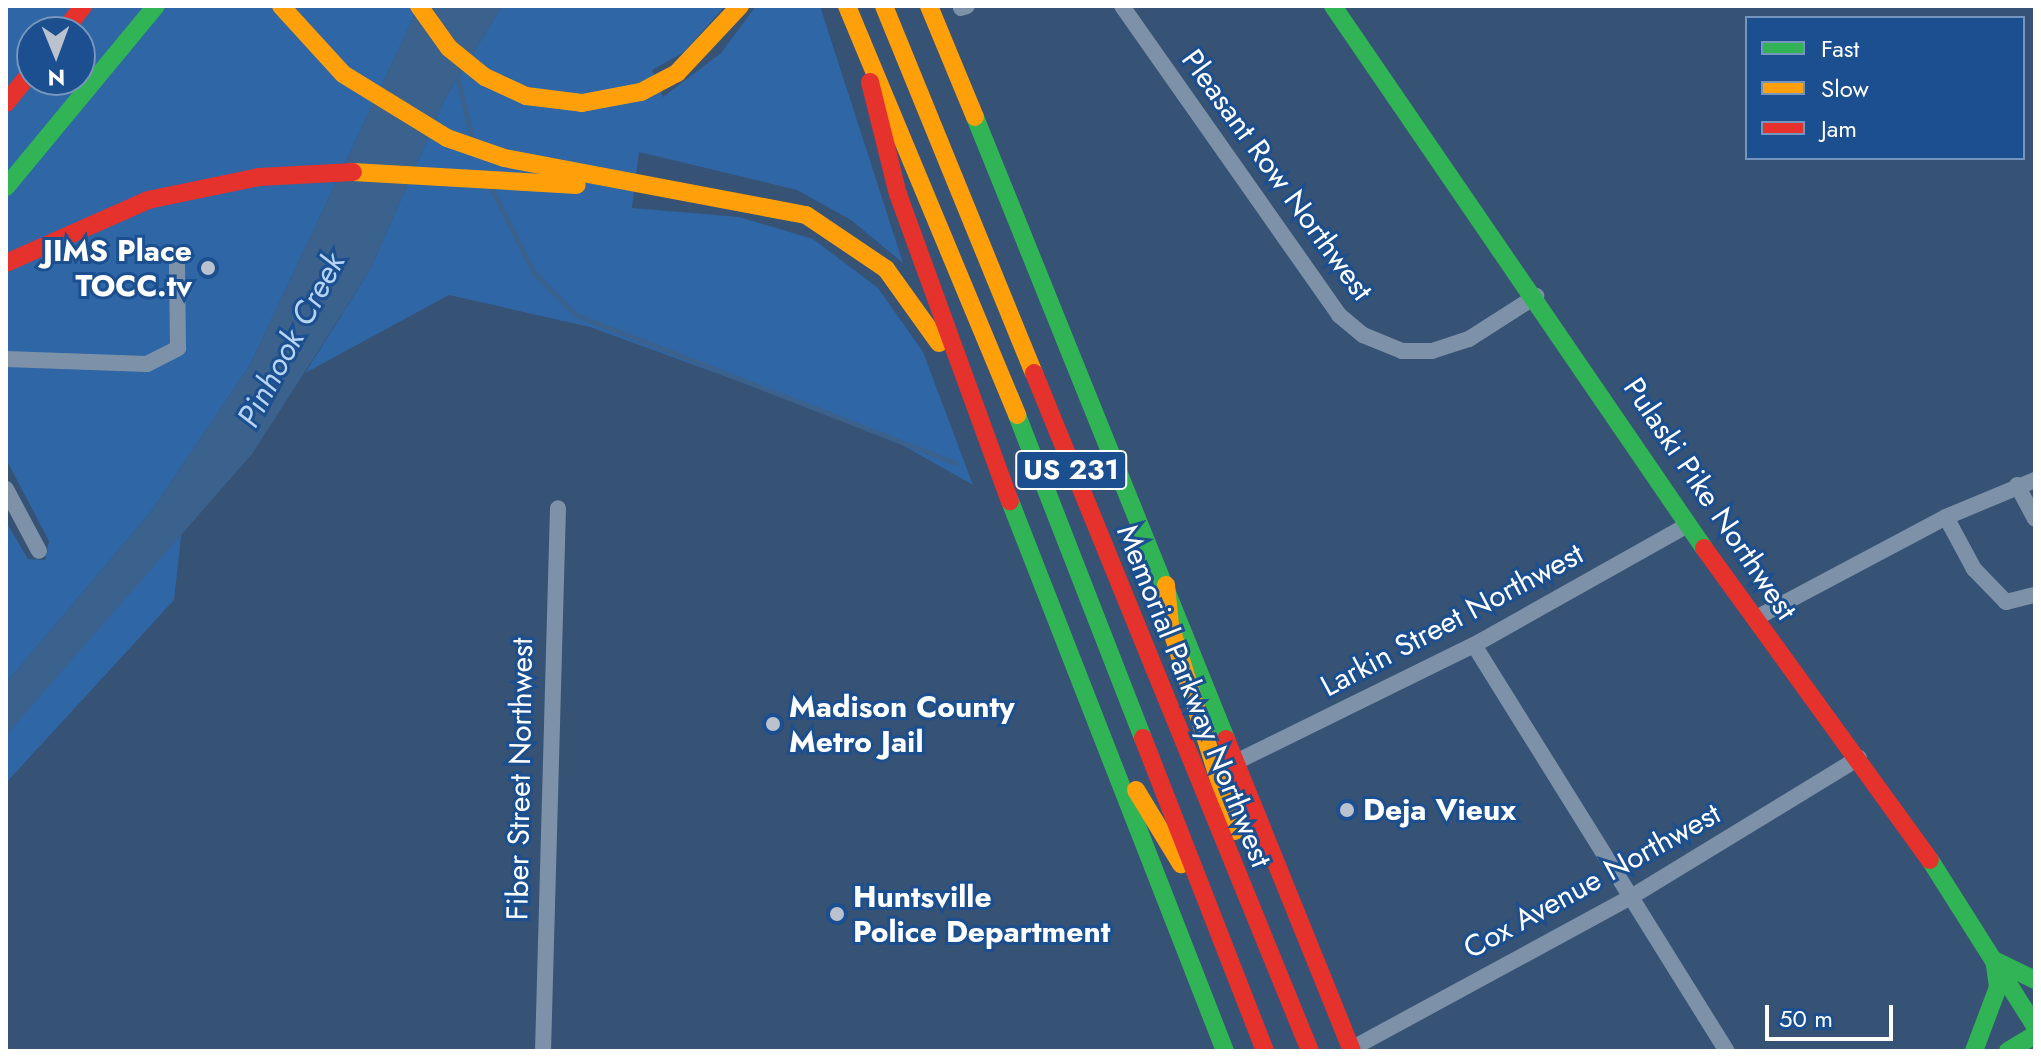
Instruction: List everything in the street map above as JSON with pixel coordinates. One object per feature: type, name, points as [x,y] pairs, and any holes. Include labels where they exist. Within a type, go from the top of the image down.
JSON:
[{"type":"main road","points":[[6,187],[156,6]]},
{"type":"main road","points":[[281,6],[343,74],[419,125],[504,158],[638,185]]},
{"type":"main road","points":[[419,6],[466,63],[526,96],[602,102],[659,84],[710,46],[740,6]]},
{"type":"main road","name":"Memorial Parkway Northwest","points":[[847,6],[943,229],[1223,935],[1265,1051]]},
{"type":"main road","name":"Memorial Parkway Northwest","points":[[884,6],[1310,1051]]},
{"type":"main road","points":[[929,6],[1240,760],[1352,1050]]},
{"type":"main road","name":"Pulaski Pike Northwest","points":[[1336,7],[1536,296],[1688,525],[1859,758],[2035,1026]]},
{"type":"main road","points":[[864,50],[881,138],[969,395],[1225,1051]]},
{"type":"main road","points":[[6,263],[148,200],[259,177],[362,171],[638,185],[699,192],[806,215],[886,269],[969,395]]},
{"type":"main road","points":[[1166,585],[1170,625],[1216,758],[1261,932]]},
{"type":"main road","points":[[1097,724],[1223,935]]},
{"type":"main road","points":[[1994,960],[2035,980]]},
{"type":"main road","points":[[1974,1051],[1998,987],[1994,960]]},
{"type":"main road","points":[[2008,1051],[2035,1035]]},
{"type":"street","name":"Pleasant Row Northwest","points":[[1122,6],[1339,315],[1363,335],[1402,351],[1432,351],[1469,339],[1536,296]]},
{"type":"street","points":[[6,359],[147,364],[178,348],[177,265]]},
{"type":"street","points":[[1756,618],[1946,517],[2035,480]]},
{"type":"street","points":[[2017,485],[2035,519]]},
{"type":"street","points":[[6,489],[39,551]]},
{"type":"street","name":"Fiber Street Northwest","points":[[543,1051],[558,508]]},
{"type":"street","points":[[1946,517],[1974,569],[2006,602],[2035,595]]},
{"type":"street","name":"Larkin Street Northwest","points":[[1240,760],[1474,645],[1688,525]]},
{"type":"street","points":[[1474,645],[1727,1051]]},
{"type":"street","name":"Cox Avenue Northwest","points":[[1352,1050],[1631,897],[1859,758]]},
{"type":"shaded area","points":[[6,6],[419,6],[250,365],[150,513],[6,683],[6,522],[28,559],[45,560],[49,541],[6,459]]},
{"type":"shaded area","points":[[502,6],[725,6],[684,52],[652,70],[663,97],[721,53],[756,6],[820,6],[903,263],[851,220],[797,190],[639,152],[632,208],[739,217],[813,239],[878,288],[923,352],[973,485],[883,434],[590,327],[449,295],[305,373],[370,270],[445,99]]},
{"type":"shaded area","points":[[182,528],[174,600],[6,783],[6,735]]},
{"type":"water","name":"Pinhook Creek","points":[[419,6],[502,6],[445,99],[370,270],[252,454],[6,735],[6,683],[150,513],[250,365]]},
{"type":"waterway","points":[[458,80],[472,138]]},
{"type":"waterway","points":[[491,188],[534,273],[576,315],[956,463]]},
{"type":"traffic: fast","points":[[6,187],[156,6]]},
{"type":"traffic: fast","points":[[1333,6],[1704,548]]},
{"type":"traffic: fast","points":[[975,117],[1226,739]]},
{"type":"traffic: fast","points":[[1017,415],[1143,738]]},
{"type":"traffic: fast","points":[[1010,501],[1225,1051]]},
{"type":"traffic: fast","points":[[1930,860],[2035,1026]]},
{"type":"traffic: fast","points":[[1994,960],[2035,980]]},
{"type":"traffic: fast","points":[[1974,1051],[1998,987],[1994,960]]},
{"type":"traffic: fast","points":[[2008,1051],[2035,1035]]},
{"type":"traffic: slow","points":[[281,6],[343,74],[447,138],[504,158],[806,215],[886,269],[939,343]]},
{"type":"traffic: slow","points":[[419,6],[449,48],[485,77],[526,96],[582,103],[641,92],[677,73],[740,6]]},
{"type":"traffic: slow","points":[[847,6],[1017,415]]},
{"type":"traffic: slow","points":[[884,6],[1034,373]]},
{"type":"traffic: slow","points":[[929,6],[975,117]]},
{"type":"traffic: slow","points":[[353,172],[577,185]]},
{"type":"traffic: slow","points":[[1166,585],[1170,625],[1235,831]]},
{"type":"traffic: slow","points":[[1136,790],[1181,864]]},
{"type":"traffic: jam","points":[[75,16],[83,6]]},
{"type":"traffic: jam","points":[[870,82],[898,194],[1010,501]]},
{"type":"traffic: jam","points":[[6,103],[16,91]]},
{"type":"traffic: jam","points":[[6,263],[148,200],[259,177],[353,172]]},
{"type":"traffic: jam","points":[[1034,373],[1310,1051]]},
{"type":"traffic: jam","points":[[1704,548],[1930,860]]},
{"type":"traffic: jam","points":[[1143,738],[1265,1051]]},
{"type":"traffic: jam","points":[[1226,739],[1352,1051]]},
{"type":"place","name":"JIMS Place TOCC.tv","points":[[208,268]]},
{"type":"place","name":"Madison County Metro Jail","points":[[773,724]]},
{"type":"place","name":"Deja Vieux","points":[[1347,810]]},
{"type":"place","name":"Huntsville Police Department","points":[[837,914]]}]
